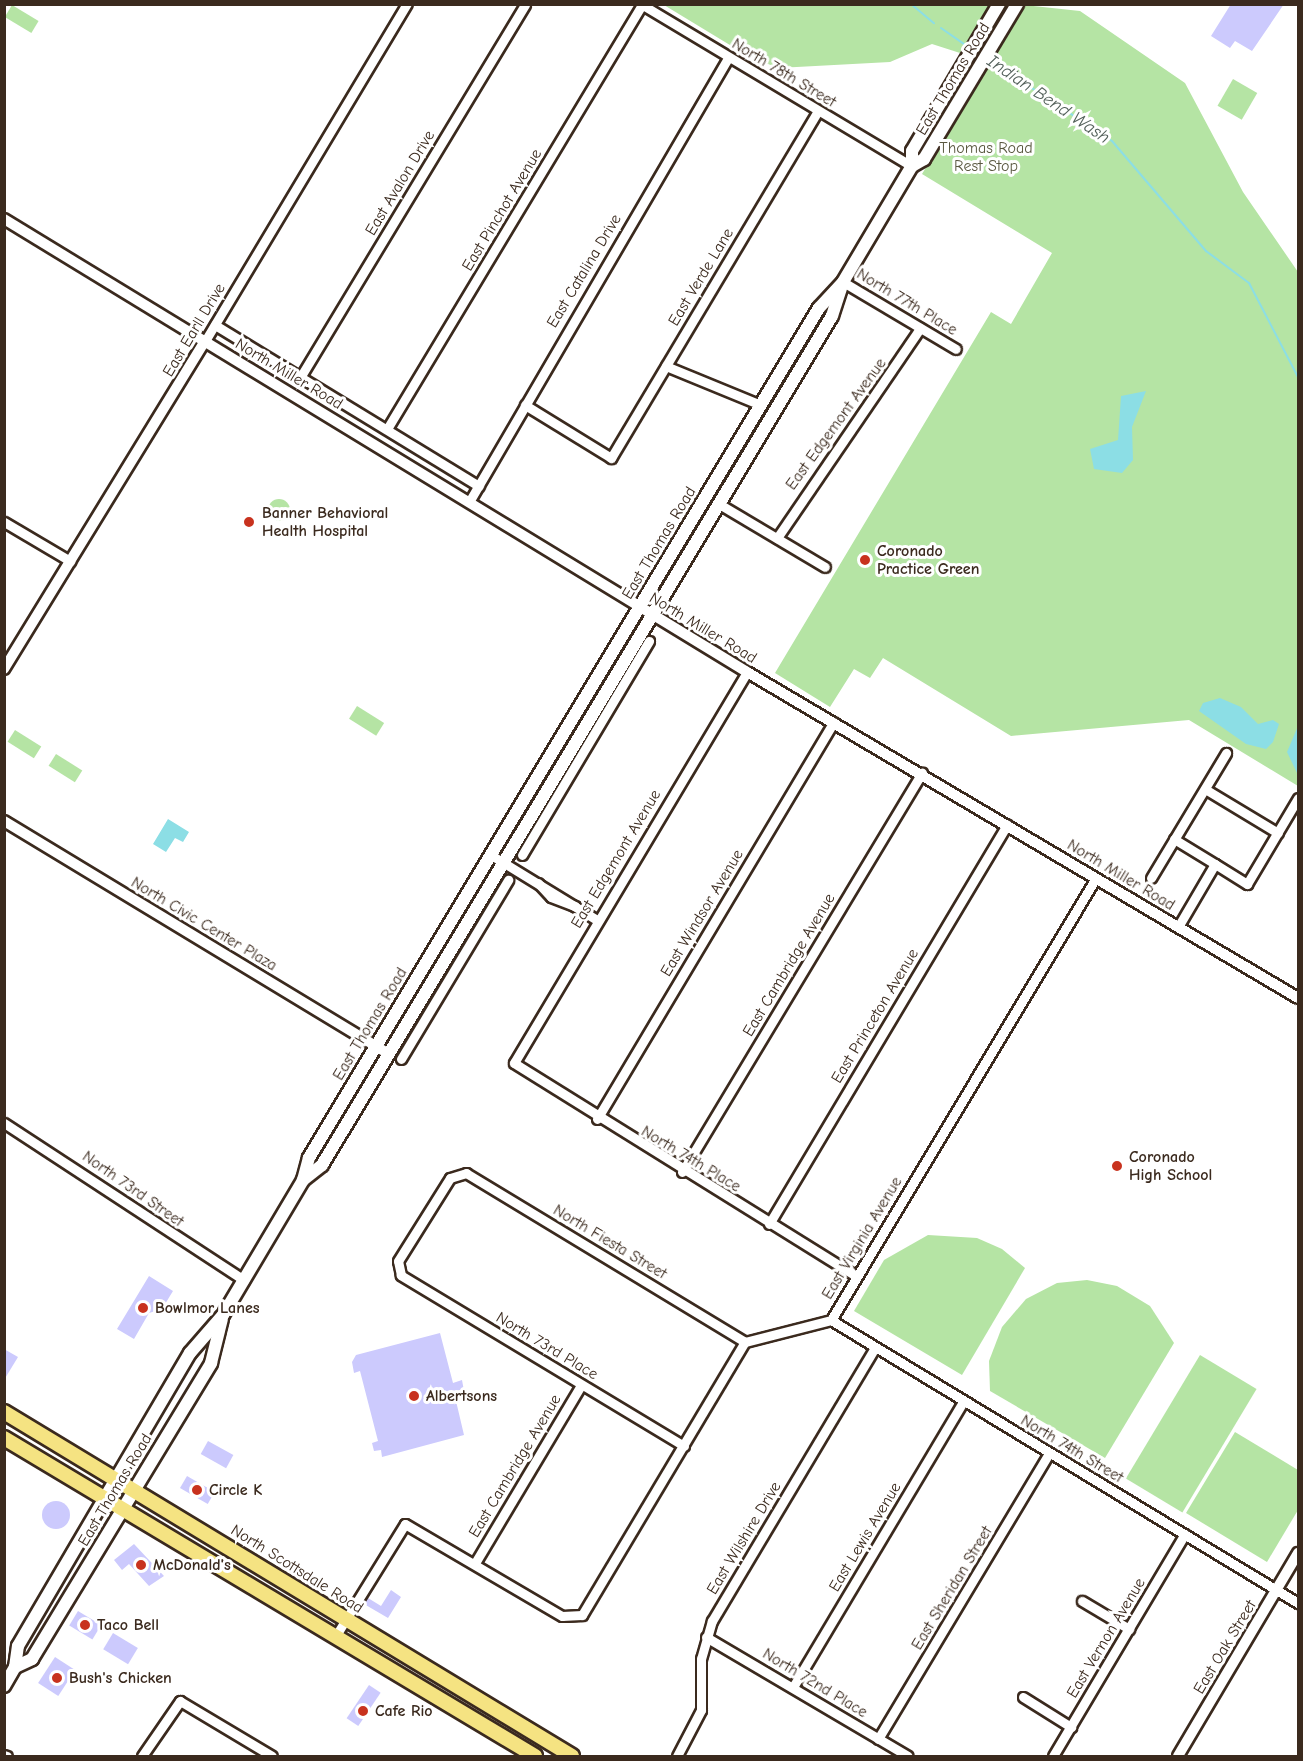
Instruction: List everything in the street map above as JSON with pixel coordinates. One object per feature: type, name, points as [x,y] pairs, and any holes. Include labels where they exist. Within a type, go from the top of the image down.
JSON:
[{"type":"main road","name":"East Thomas Road","points":[[912,166],[912,151],[999,4]]},
{"type":"main road","name":"East Thomas Road","points":[[303,1180],[322,1165],[423,996],[490,897],[504,862],[527,836],[615,688],[646,610],[761,405],[819,308],[843,282],[912,166],[924,159],[1017,4]]},
{"type":"main road","name":"East Thomas Road","points":[[4,1686],[15,1668],[18,1647],[115,1477],[190,1353],[223,1315],[303,1180],[309,1158],[509,825],[646,610],[719,504],[832,316],[843,282]]},
{"type":"main road","name":"East Thomas Road","points":[[15,1668],[32,1659],[211,1363],[223,1315]]},
{"type":"main road","name":"North Scottsdale Road","points":[[4,1412],[135,1489],[563,1754]]},
{"type":"main road","points":[[4,1437],[122,1510],[535,1756]]},
{"type":"main road","points":[[291,1610],[303,1592]]},
{"type":"street","name":"East Earll Drive","points":[[4,669],[205,341],[407,4]]},
{"type":"street","name":"East Avalon Drive","points":[[301,376],[525,4]]},
{"type":"street","name":"North 78th Street","points":[[641,5],[817,112],[912,166]]},
{"type":"street","name":"East Pinchot Avenue","points":[[387,429],[641,5]]},
{"type":"street","name":"East Catalina Drive","points":[[469,502],[728,58]]},
{"type":"street","name":"East Verde Lane","points":[[525,405],[611,458],[817,112]]},
{"type":"street","name":"North Miller Road","points":[[4,219],[747,672],[922,773],[1299,998]]},
{"type":"street","name":"North 77th Place","points":[[843,282],[956,349]]},
{"type":"street","name":"North Miller Road","points":[[214,325],[479,486]]},
{"type":"street","name":"East Edgemont Avenue","points":[[777,538],[920,328]]},
{"type":"street","points":[[666,366],[761,405]]},
{"type":"street","points":[[719,504],[825,567]]},
{"type":"street","points":[[4,522],[70,561]]},
{"type":"street","name":"East Thomas Road","points":[[615,688],[650,641]]},
{"type":"street","name":"East Edgemont Avenue","points":[[514,1064],[597,920],[747,672]]},
{"type":"street","name":"East Windsor Avenue","points":[[597,1119],[834,722]]},
{"type":"street","points":[[1150,878],[1226,753]]},
{"type":"street","name":"East Cambridge Avenue","points":[[682,1172],[922,773]]},
{"type":"street","points":[[1205,789],[1278,833]]},
{"type":"street","points":[[1174,839],[1247,884],[1299,798]]},
{"type":"street","name":"North Civic Center Plaza","points":[[4,821],[388,1054]]},
{"type":"street","name":"East Princeton Avenue","points":[[769,1224],[1007,824]]},
{"type":"street","points":[[509,825],[527,836]]},
{"type":"street","name":"East Thomas Road","points":[[522,855],[527,836]]},
{"type":"street","points":[[491,855],[597,920]]},
{"type":"street","points":[[1178,927],[1215,864]]},
{"type":"street","name":"East Virginia Avenue","points":[[745,1342],[831,1320],[1096,878]]},
{"type":"street","name":"East Thomas Road","points":[[401,1059],[435,1003],[490,897],[508,880]]},
{"type":"street","points":[[472,887],[490,897]]},
{"type":"street","name":"East Thomas Road","points":[[423,996],[435,1003]]},
{"type":"street","name":"North 74th Place","points":[[514,1064],[682,1172],[856,1276]]},
{"type":"street","name":"North 73rd Street","points":[[4,1123],[244,1280]]},
{"type":"street","name":"North 73rd Place","points":[[457,1173],[398,1269],[581,1385],[684,1446]]},
{"type":"street","name":"North Fiesta Street","points":[[457,1173],[466,1173],[745,1342]]},
{"type":"street","name":"North 74th Street","points":[[831,1320],[1299,1604]]},
{"type":"street","points":[[335,1637],[405,1524],[562,1616],[576,1619],[684,1446],[745,1342]]},
{"type":"street","name":"East Wilshire Drive","points":[[677,1756],[701,1710],[706,1637],[875,1348]]},
{"type":"street","name":"East Cambridge Avenue","points":[[475,1563],[581,1385]]},
{"type":"street","name":"East Lewis Avenue","points":[[793,1688],[963,1402]]},
{"type":"street","name":"East Sheridan Street","points":[[878,1739],[1049,1453]]},
{"type":"street","name":"East Vernon Avenue","points":[[1053,1756],[1185,1534]]},
{"type":"street","name":"East Oak Street","points":[[1178,1756],[1299,1553]]},
{"type":"street","points":[[1082,1601],[1129,1629]]},
{"type":"street","name":"North 72nd Place","points":[[706,1637],[908,1756]]},
{"type":"street","points":[[1023,1697],[1071,1727]]},
{"type":"street","points":[[142,1756],[180,1701],[272,1756]]},
{"type":"green space","points":[[12,5],[39,21],[31,33],[5,17]]},
{"type":"green space","points":[[664,5],[989,5],[960,53],[932,44],[890,62],[778,68],[748,56]]},
{"type":"green space","name":"Thomas Road Rest Stop","points":[[1024,5],[1080,11],[1185,83],[1243,192],[1298,272],[1298,786],[1189,720],[1011,736],[883,658],[870,678],[854,669],[830,707],[775,673],[991,312],[1011,324],[1052,253],[922,174]]},
{"type":"green space","points":[[1233,79],[1257,93],[1242,120],[1218,106]]},
{"type":"green space","points":[[279,499],[287,502],[290,510],[287,518],[279,521],[271,518],[268,510],[271,502]]},
{"type":"green space","points":[[357,706],[384,723],[376,736],[349,719]]},
{"type":"green space","points":[[15,730],[41,746],[34,758],[8,742]]},
{"type":"green space","points":[[56,754],[82,770],[75,782],[49,766]]},
{"type":"green space","points":[[928,1235],[977,1238],[1002,1249],[1025,1268],[962,1375],[854,1311],[884,1260]]},
{"type":"green space","points":[[1087,1280],[1117,1286],[1150,1306],[1174,1343],[1105,1458],[990,1391],[989,1361],[1002,1327],[1026,1299],[1057,1283]]},
{"type":"green space","points":[[1200,1355],[1257,1389],[1182,1512],[1126,1478]]},
{"type":"green space","points":[[1235,1432],[1298,1470],[1298,1510],[1267,1562],[1186,1513]]},
{"type":"water","points":[[1146,391],[1132,427],[1133,460],[1122,473],[1094,469],[1090,449],[1118,440],[1121,396]]},
{"type":"water","points":[[1220,698],[1241,707],[1258,724],[1273,720],[1279,724],[1273,742],[1266,749],[1246,744],[1199,711],[1203,703]]},
{"type":"water","points":[[1298,726],[1298,775],[1287,752]]},
{"type":"water","points":[[168,819],[189,832],[183,842],[175,838],[166,852],[153,844]]},
{"type":"building","points":[[1231,4],[1284,4],[1252,51],[1235,41],[1230,48],[1211,36]]},
{"type":"building","name":"Bowlmor Lanes","points":[[149,1276],[173,1291],[162,1309],[149,1313],[134,1339],[117,1329]]},
{"type":"building","name":"Albertsons","points":[[440,1333],[453,1383],[462,1380],[464,1391],[456,1401],[464,1435],[382,1457],[381,1450],[374,1451],[372,1443],[378,1441],[360,1371],[354,1373],[352,1362],[356,1355]]},
{"type":"building","points":[[4,1349],[18,1357],[4,1380]]},
{"type":"building","name":"Circle K","points":[[208,1441],[233,1455],[226,1468],[201,1454]]},
{"type":"building","name":"Circle K","points":[[187,1476],[215,1492],[208,1504],[180,1488]]},
{"type":"building","points":[[56,1501],[66,1505],[70,1515],[66,1525],[56,1529],[46,1525],[42,1515],[46,1505]]},
{"type":"building","name":"McDonald's","points":[[134,1544],[164,1576],[149,1586],[129,1564],[122,1570],[114,1560]]},
{"type":"building","points":[[391,1590],[401,1597],[388,1618],[364,1604],[368,1598],[381,1606]]},
{"type":"building","name":"Taco Bell","points":[[78,1611],[101,1625],[92,1639],[69,1626]]},
{"type":"building","points":[[113,1633],[138,1648],[128,1664],[103,1649]]},
{"type":"building","name":"Bush's Chicken","points":[[55,1657],[75,1670],[58,1696],[38,1683]]},
{"type":"building","name":"Cafe Rio","points":[[369,1685],[381,1693],[358,1726],[347,1718]]},
{"type":"waterway","name":"Indian Bend Wash","points":[[911,4],[934,23]]},
{"type":"waterway","name":"Indian Bend Wash","points":[[941,28],[968,47]]},
{"type":"waterway","name":"Indian Bend Wash","points":[[988,59],[1112,141],[1206,251],[1249,283],[1298,377]]},
{"type":"place","name":"Banner Behavioral Health Hospital","points":[[249,522]]},
{"type":"place","name":"Coronado Practice Green","points":[[865,560]]},
{"type":"place","name":"Coronado High School","points":[[1117,1166]]},
{"type":"place","name":"Bowlmor Lanes","points":[[143,1308]]},
{"type":"place","name":"Albertsons","points":[[414,1396]]},
{"type":"place","name":"Circle K","points":[[197,1490]]},
{"type":"place","name":"McDonald's","points":[[141,1565]]},
{"type":"place","name":"Taco Bell","points":[[85,1625]]},
{"type":"place","name":"Bush's Chicken","points":[[57,1678]]},
{"type":"place","name":"Cafe Rio","points":[[363,1711]]}]
